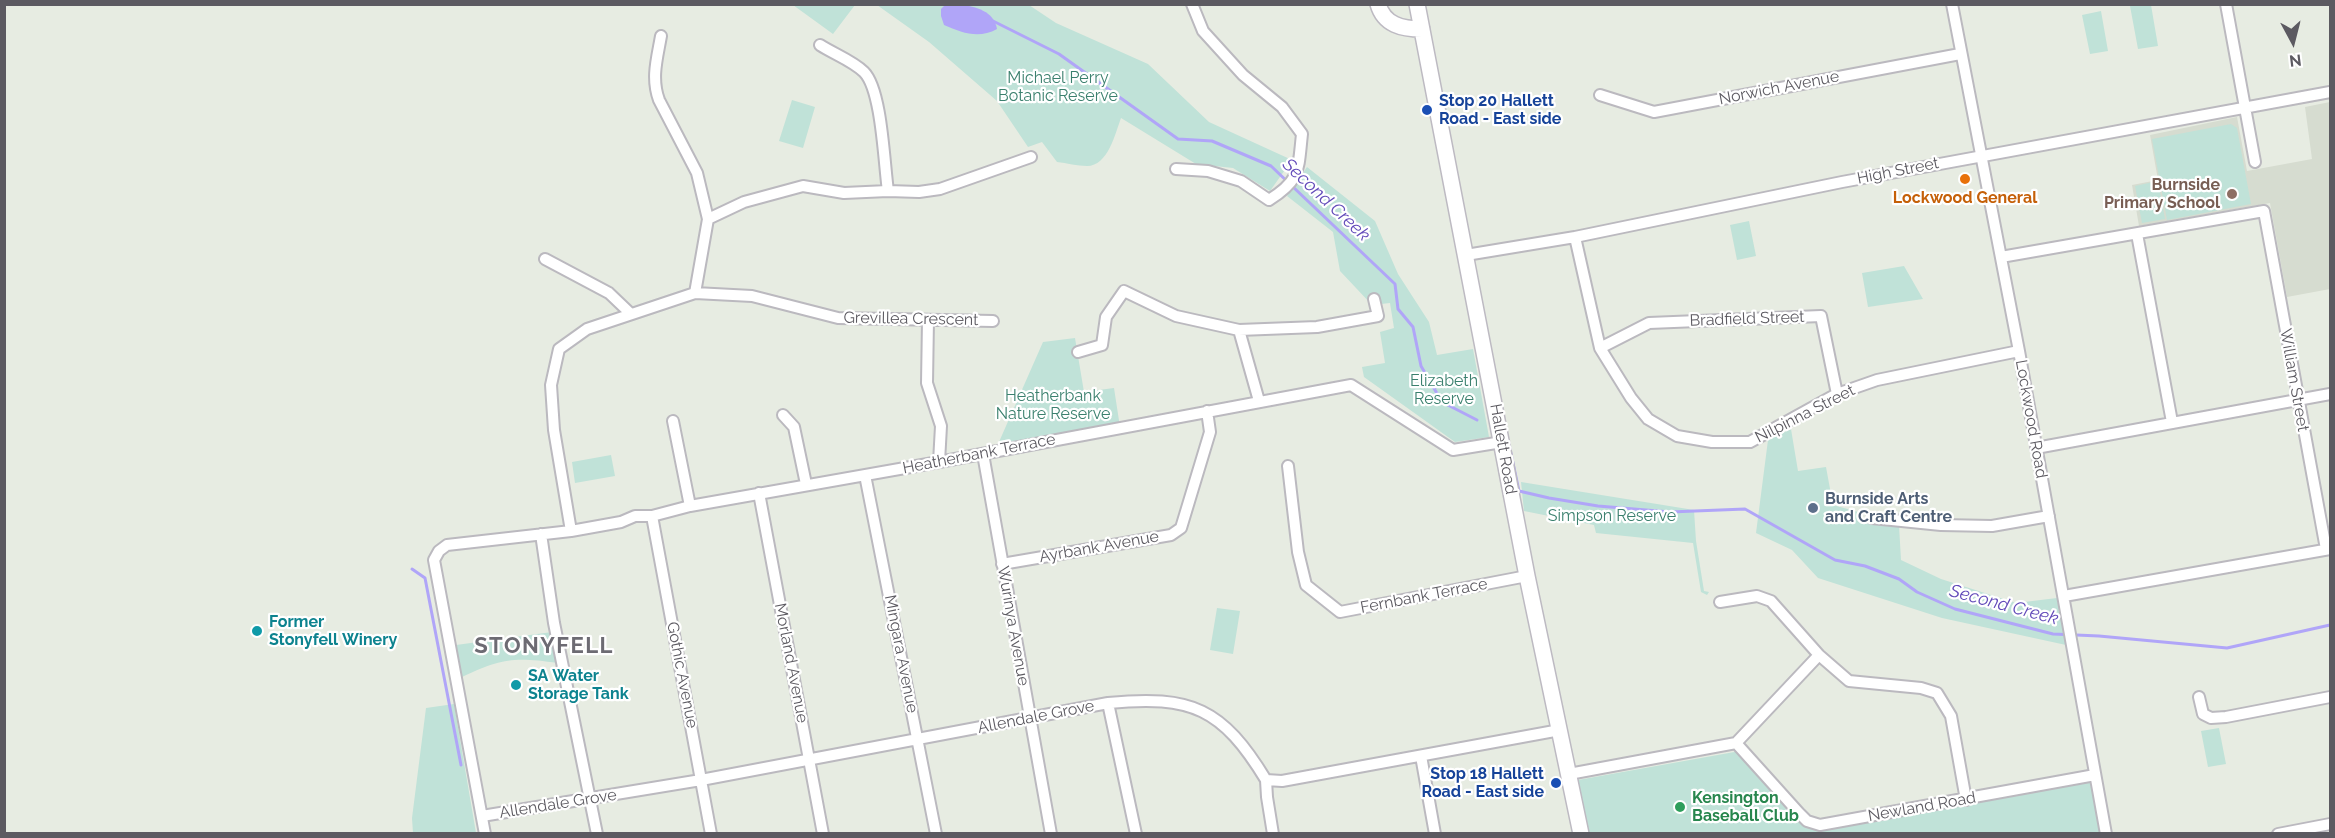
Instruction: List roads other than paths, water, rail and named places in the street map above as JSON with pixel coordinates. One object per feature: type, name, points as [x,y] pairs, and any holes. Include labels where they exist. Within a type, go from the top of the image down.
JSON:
[{"type":"main road","points":[[1378,4],[1381,14],[1388,21],[1410,29],[1422,29]]},
{"type":"main road","name":"Hallett Road","points":[[1417,4],[1527,576],[1581,834]]},
{"type":"street","points":[[1176,169],[1208,171],[1241,181],[1269,200],[1286,189],[1293,180],[1298,169],[1302,134],[1282,107],[1243,75],[1203,31],[1192,4]]},
{"type":"street","name":"Lockwood Road","points":[[1952,4],[2019,351],[2106,834]]},
{"type":"street","points":[[2226,4],[2255,162]]},
{"type":"street","points":[[661,36],[653,77],[655,88],[697,173],[708,219],[695,293]]},
{"type":"street","points":[[820,45],[863,71],[872,81],[877,98],[888,191]]},
{"type":"street","name":"Norwich Avenue","points":[[1600,95],[1654,112],[1960,54]]},
{"type":"street","name":"High Street","points":[[1466,255],[1575,237],[1842,182],[2331,92]]},
{"type":"street","points":[[708,219],[744,202],[804,186],[844,193],[919,192],[940,189],[1031,157]]},
{"type":"street","name":"William Street","points":[[2137,234],[2264,211],[2328,549]]},
{"type":"street","points":[[2001,257],[2137,234],[2172,422]]},
{"type":"street","name":"Nilpinna Street","points":[[1575,237],[1600,348],[1631,398],[1648,419],[1677,436],[1712,442],[1750,442],[1837,394],[1877,380],[2019,351]]},
{"type":"street","points":[[545,258],[609,293],[631,314]]},
{"type":"street","points":[[1078,351],[1102,345],[1106,317],[1124,291],[1176,316],[1239,330],[1317,327],[1378,316],[1374,299]]},
{"type":"street","name":"Grevillea Crescent","points":[[571,531],[554,430],[551,385],[559,349],[587,329],[695,293],[752,296],[838,318],[993,321]]},
{"type":"street","name":"Bradfield Street","points":[[1600,348],[1649,323],[1821,316],[1837,394]]},
{"type":"street","points":[[928,320],[927,383],[941,426],[939,462]]},
{"type":"street","points":[[1239,330],[1259,401]]},
{"type":"street","name":"Heatherbank Terrace","points":[[482,816],[434,560],[439,551],[447,545],[571,531],[621,522],[635,516],[652,516],[690,506],[806,484],[939,462],[1351,385],[1453,450],[1502,442]]},
{"type":"street","points":[[2036,448],[2331,394]]},
{"type":"street","name":"Ayrbank Avenue","points":[[1002,564],[1171,535],[1180,528],[1210,432],[1207,411]]},
{"type":"street","points":[[783,415],[794,427],[806,484]]},
{"type":"street","points":[[673,421],[690,506]]},
{"type":"street","name":"Wurinya Avenue","points":[[982,454],[1051,834]]},
{"type":"street","name":"Fernbank Terrace","points":[[1288,466],[1298,552],[1306,585],[1340,612],[1527,576]]},
{"type":"street","name":"Mingara Avenue","points":[[865,475],[936,834]]},
{"type":"street","name":"Morland Avenue","points":[[759,493],[823,834]]},
{"type":"street","name":"Gothic Avenue","points":[[652,516],[711,834]]},
{"type":"street","points":[[1872,518],[1941,525],[1992,526],[2049,516]]},
{"type":"street","points":[[541,534],[554,623],[597,834]]},
{"type":"street","points":[[2064,596],[2328,549]]},
{"type":"street","points":[[1720,602],[1757,596],[1771,601],[1819,655],[1849,681],[1921,688],[1937,693],[1951,716],[1966,800]]},
{"type":"street","points":[[1569,774],[1736,743],[1819,655]]},
{"type":"street","points":[[2199,697],[2203,714],[2211,718],[2331,697]]},
{"type":"street","name":"Allendale Grove","points":[[482,816],[701,780],[1108,703],[1145,700],[1182,704],[1210,714],[1249,752],[1266,780]]},
{"type":"street","points":[[1108,703],[1136,834]]},
{"type":"street","points":[[1273,834],[1266,780],[1282,781],[1560,730]]},
{"type":"street","name":"Newland Road","points":[[1736,743],[1807,821],[1820,825],[2095,776]]},
{"type":"street","points":[[1421,756],[1435,834]]},
{"type":"street","points":[[482,816],[485,834]]},
{"type":"street","points":[[2278,834],[2331,824]]},
{"type":"waterway","name":"Second Creek","points":[[993,21],[1059,54],[1178,139],[1212,141],[1271,166],[1395,284],[1398,309],[1413,327],[1421,366],[1442,402],[1477,420]]},
{"type":"waterway","name":"Second Creek","points":[[1510,449],[1519,491],[1598,506],[1670,512],[1745,509],[1835,560],[1865,566],[1899,579],[1917,592],[1955,609],[2053,634],[2227,648],[2330,625]]},
{"type":"waterway","points":[[412,569],[425,578],[461,765]]},
{"type":"place","name":"Stop 20 Hallett Road - East side","points":[[1427,110]]},
{"type":"place","name":"Lockwood General","points":[[1965,179]]},
{"type":"place","name":"Burnside Primary School","points":[[2232,194]]},
{"type":"place","name":"Burnside Arts and Craft Centre","points":[[1813,508]]},
{"type":"place","name":"Former Stonyfell Winery","points":[[257,631]]},
{"type":"place","name":"SA Water Storage Tank","points":[[516,685]]},
{"type":"place","name":"Stop 18 Hallett Road - East side","points":[[1556,783]]},
{"type":"place","name":"Kensington Baseball Club","points":[[1680,807]]},
{"type":"district","name":"STONYFELL","points":[[544,646]]},
{"type":"park label","name":"Michael Perry Botanic Reserve","points":[[1058,87]]},
{"type":"park label","name":"Elizabeth Reserve","points":[[1444,390]]},
{"type":"park label","name":"Heatherbank Nature Reserve","points":[[1053,405]]},
{"type":"park label","name":"Simpson Reserve","points":[[1612,516]]}]
